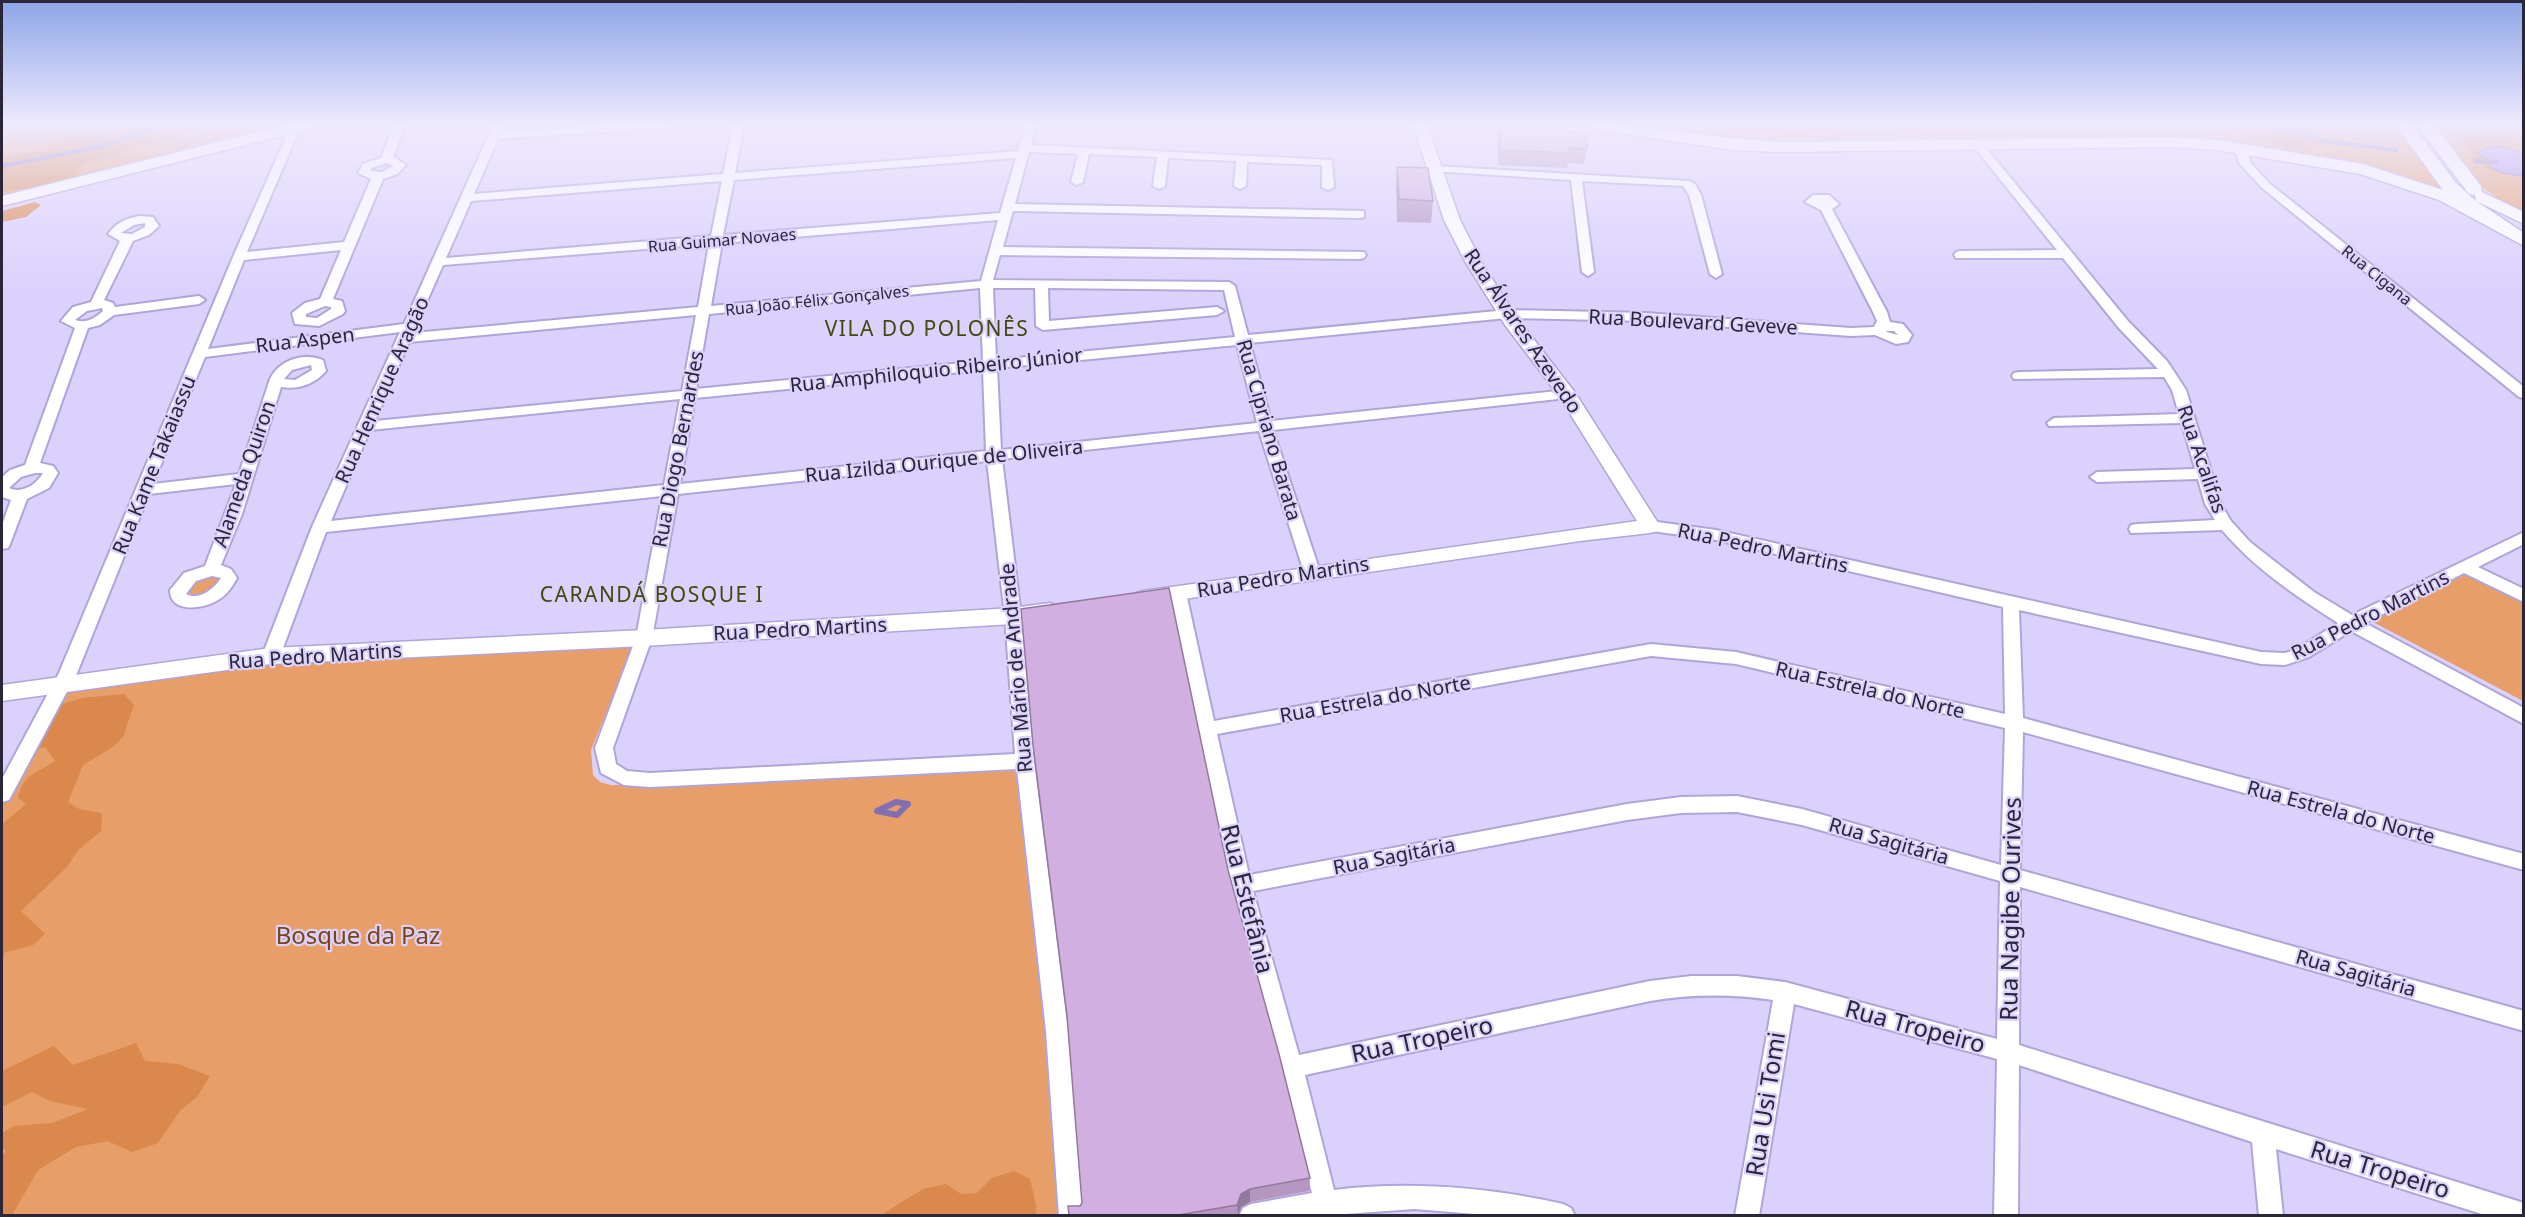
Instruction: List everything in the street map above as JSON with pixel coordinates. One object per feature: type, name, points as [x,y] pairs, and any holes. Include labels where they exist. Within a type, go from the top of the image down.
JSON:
[{"type":"main road","points":[[2,201],[80,182]]},
{"type":"main road","points":[[2406,182],[2445,196],[2523,237]]},
{"type":"main road","points":[[2446,182],[2496,224]]},
{"type":"main road","points":[[2468,182],[2523,237]]},
{"type":"main road","points":[[2482,197],[2523,219]]},
{"type":"street","name":"Rua Kame Takaiassu","points":[[2,795],[63,684],[239,257],[275,182]]},
{"type":"street","points":[[325,302],[376,182]]},
{"type":"street","name":"Rua Henrique Aragão","points":[[271,656],[320,527],[475,182]]},
{"type":"street","points":[[468,198],[690,182]]},
{"type":"street","name":"Rua Diogo Bernardes","points":[[727,182],[644,638],[604,748],[608,768],[624,778],[650,780],[1024,761]]},
{"type":"street","name":"Rua Mário de Andrade","points":[[1015,182],[986,284],[994,456],[1013,616],[1024,761],[1057,1031],[1071,1215]]},
{"type":"street","points":[[1159,186],[1160,182]]},
{"type":"street","points":[[1240,182],[1240,186]]},
{"type":"street","points":[[1328,182],[1328,187]]},
{"type":"street","name":"Rua Álvares Azevedo","points":[[1439,182],[1452,220],[1473,263],[1507,314],[1567,394],[1650,526]]},
{"type":"street","points":[[1577,182],[1588,272]]},
{"type":"street","points":[[1676,182],[1691,186],[1716,274]]},
{"type":"street","name":"Rua Acalifas","points":[[2008,182],[2123,324],[2168,373],[2179,390],[2213,504],[2226,525],[2244,546],[2274,571],[2351,623],[2523,717]]},
{"type":"street","name":"Rua Cigana","points":[[2262,182],[2523,394]]},
{"type":"street","name":"Rua Boulevard Geveve","points":[[1507,314],[1646,317],[1851,332],[1881,329],[1884,321],[1880,312],[1825,207]]},
{"type":"street","name":"Rua Guimar Novaes","points":[[439,262],[716,241],[1006,212],[1360,214]]},
{"type":"street","points":[[96,304],[128,238]]},
{"type":"street","points":[[239,257],[349,245]]},
{"type":"street","points":[[995,251],[1360,255]]},
{"type":"street","points":[[1960,255],[2066,254]]},
{"type":"street","points":[[1041,283],[1043,326],[1217,311]]},
{"type":"street","name":"Rua João Félix Gonçalves","points":[[408,332],[704,311],[986,284],[1229,286]]},
{"type":"street","name":"Rua Cipriano Barata","points":[[1229,286],[1264,427],[1312,572]]},
{"type":"street","points":[[110,312],[108,306],[96,304],[80,309],[69,317],[68,321],[71,324],[83,325],[95,322],[110,312],[199,300]]},
{"type":"street","name":"Rua Amphiloquio Ribeiro Júnior","points":[[365,426],[1507,314]]},
{"type":"street","points":[[31,468],[83,325]]},
{"type":"street","name":"Rua Aspen","points":[[199,354],[408,332]]},
{"type":"street","points":[[2019,376],[2168,373]]},
{"type":"street","name":"Alameda Quiron","points":[[211,570],[234,514],[277,379]]},
{"type":"street","name":"Rua Izilda Ourique de Oliveira","points":[[320,527],[1567,394]]},
{"type":"street","points":[[2054,423],[2187,418]]},
{"type":"street","points":[[31,468],[48,469],[51,473],[49,479],[42,486],[21,495],[12,495],[2,489],[12,476],[31,468]]},
{"type":"street","points":[[2097,477],[2204,474]]},
{"type":"street","points":[[143,490],[245,478]]},
{"type":"street","points":[[2,544],[21,495]]},
{"type":"street","points":[[2137,529],[2226,525]]},
{"type":"street","name":"Rua Pedro Martins","points":[[1119,601],[1613,529],[1650,526],[1716,535],[2261,658],[2285,659],[2303,653],[2351,623],[2523,537]]},
{"type":"street","points":[[2465,567],[2523,596]]},
{"type":"street","name":"Rua Estefânia","points":[[1178,593],[1241,885],[1292,1067],[1326,1203]]},
{"type":"street","name":"Rua Nagibe Ourives","points":[[2006,1215],[2014,723],[2011,602]]},
{"type":"street","name":"Rua Pedro Martins","points":[[2,693],[271,656],[644,638],[1013,616],[1072,608]]},
{"type":"street","name":"Rua Estrela do Norte","points":[[1206,729],[1651,650],[1690,652],[1736,658],[2014,723],[2523,862]]},
{"type":"street","name":"Rua Sagitária","points":[[1241,885],[1627,812],[1681,805],[1737,804],[1802,817],[2010,874],[2523,1021]]},
{"type":"street","name":"Rua Tropeiro","points":[[1292,1067],[1650,991],[1691,985],[1737,985],[1785,992],[2010,1052],[2523,1215]]},
{"type":"street","name":"Rua Usi Tomi","points":[[1748,1215],[1785,992]]},
{"type":"street","points":[[2263,1134],[2271,1215]]},
{"type":"street","points":[[1251,1215],[1326,1203],[1446,1198],[1530,1208],[1563,1215]]},
{"type":"green space","points":[[2,182],[82,182],[2,204]]},
{"type":"green space","points":[[2422,182],[2441,182],[2452,196]]},
{"type":"green space","points":[[2478,182],[2523,182],[2523,214],[2485,190]]},
{"type":"green space","points":[[2470,572],[2523,599],[2523,701],[2371,621]]},
{"type":"green space","points":[[211,574],[220,577],[221,581],[215,588],[203,594],[189,594],[187,591],[191,583]]},
{"type":"green space","name":"Bosque da Paz","points":[[636,640],[591,750],[593,775],[600,782],[611,785],[647,785],[1015,763],[1047,1032],[1063,1215],[2,1216],[2,796],[59,693],[260,662]]},
{"type":"shaded area","points":[[2,182],[68,182],[53,187],[2,192]]},
{"type":"shaded area","points":[[35,202],[41,205],[26,217],[2,222],[2,211]]},
{"type":"shaded area","points":[[124,694],[134,705],[123,737],[113,747],[83,765],[68,802],[79,809],[102,813],[101,831],[78,850],[68,866],[21,911],[45,934],[33,945],[4,953],[2,974],[2,824],[26,804],[18,798],[27,779],[55,761],[45,747],[26,751],[50,708],[82,698]]},
{"type":"shaded area","points":[[136,1043],[145,1061],[178,1064],[210,1076],[197,1097],[179,1112],[158,1143],[132,1152],[108,1141],[76,1147],[38,1170],[12,1215],[2,1215],[2,1156],[6,1151],[2,1148],[2,1133],[14,1126],[52,1123],[88,1109],[50,1101],[32,1092],[2,1107],[2,1071],[54,1046],[73,1065]]},
{"type":"shaded area","points":[[1014,1171],[1030,1179],[1036,1215],[881,1215],[923,1189],[946,1184],[961,1194],[977,1193],[992,1178]]},
{"type":"building","points":[[1398,182],[1430,182],[1433,201],[1399,199]]},
{"type":"building","points":[[1169,588],[1228,870],[1279,1054],[1310,1178],[1250,1189],[1241,1194],[1237,1205],[1178,1215],[1069,1215],[1068,1206],[1080,1206],[1082,1203],[1067,1016],[1033,745],[1021,609]]},
{"type":"waterway","points":[[896,802],[908,804],[897,815],[877,811],[896,802]]},
{"type":"district","name":"VILA DO POLONÊS","points":[[927,329]]},
{"type":"district","name":"CARANDÁ BOSQUE I","points":[[652,595]]}]
